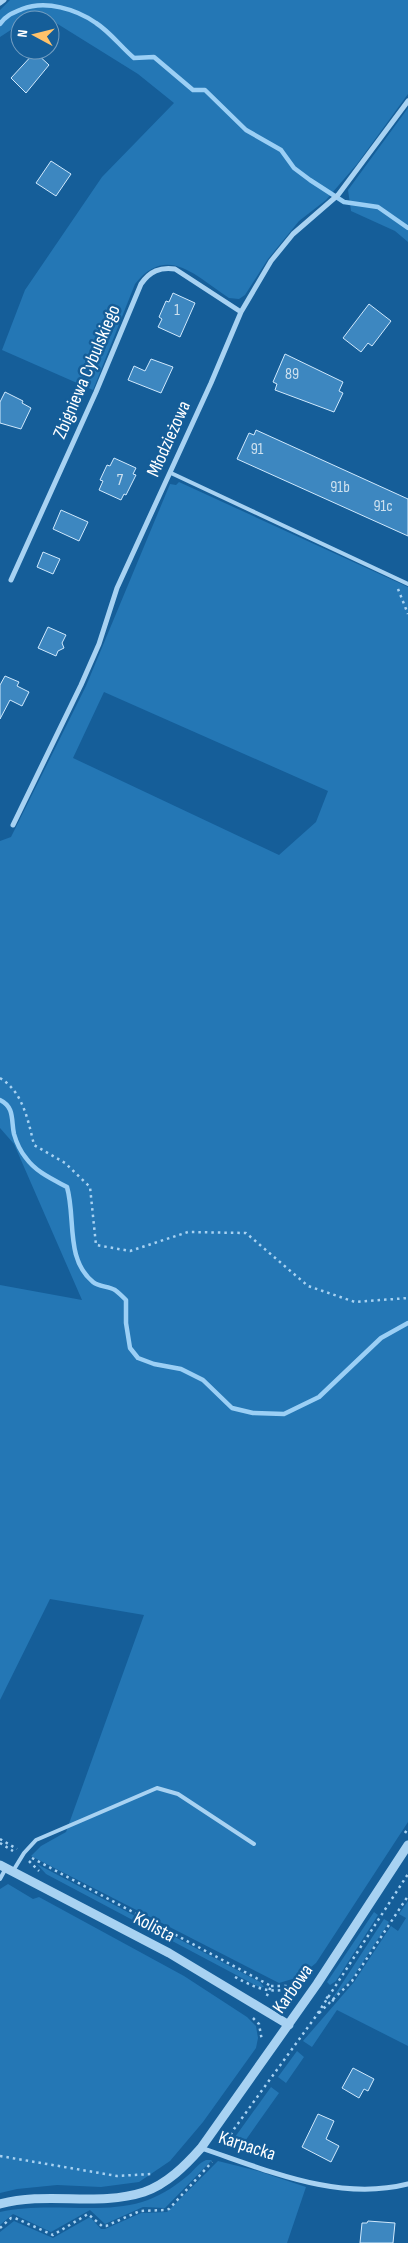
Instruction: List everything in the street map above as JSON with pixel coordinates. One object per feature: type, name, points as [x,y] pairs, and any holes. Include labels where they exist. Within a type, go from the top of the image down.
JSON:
[{"type":"street","points":[[0,3],[4,0]]},
{"type":"street","name":"Młodzieżowa","points":[[13,825],[81,685],[99,644],[118,588],[171,473],[241,312],[271,261],[293,234],[338,195],[408,101]]},
{"type":"street","name":"Zbigniewa Cybulskiego","points":[[11,580],[96,392],[141,284],[148,275],[165,268],[175,268],[241,312]]},
{"type":"street","name":"Karbowa","points":[[201,2148],[314,1988],[408,1845]]},
{"type":"street","name":"Kolista","points":[[6,1868],[169,1953],[288,2025]]},
{"type":"street","name":"Karpacka","points":[[0,2204],[49,2197],[124,2197],[145,2192],[164,2182],[183,2167],[201,2148],[315,2184],[349,2190],[371,2191],[408,2184]]},
{"type":"lane","points":[[171,473],[408,584]]},
{"type":"lane","points":[[0,1879],[6,1868],[44,1836],[157,1788],[178,1794],[254,1844]]},
{"type":"path","points":[[393,577],[408,614]]},
{"type":"path","points":[[0,1078],[12,1085],[25,1109],[34,1145],[65,1163],[90,1187],[96,1246],[130,1251],[188,1232],[246,1233],[308,1286],[355,1302],[408,1298]]},
{"type":"path","points":[[0,1844],[32,1863],[42,1874]]},
{"type":"path","points":[[220,2154],[234,2129],[316,2016],[408,1874]]},
{"type":"path","points":[[316,2016],[334,2001],[352,1981],[408,1896]]},
{"type":"path","points":[[232,1975],[260,1989],[283,1991],[304,1983],[334,2001]]},
{"type":"path","points":[[220,2120],[234,2129]]},
{"type":"path","points":[[0,2156],[117,2176],[139,2176],[157,2173]]},
{"type":"shaded area","points":[[10,0],[408,0],[408,94],[357,164],[326,200],[299,221],[268,259],[245,295],[239,299],[229,298],[194,274],[170,265],[159,266],[147,272],[135,284],[93,390],[2,350],[25,290],[102,177],[174,103],[138,74],[60,25],[60,10],[10,10],[10,30],[0,37],[0,10]]},
{"type":"shaded area","points":[[408,108],[408,242],[395,231],[351,211],[348,190]]},
{"type":"shaded area","points":[[179,482],[408,587],[408,1822],[316,1963],[299,1977],[279,1983],[31,1856],[41,1846],[66,1832],[144,1615],[50,1599],[0,1700],[0,1285],[82,1300],[14,1144],[0,1128],[0,841],[11,837],[86,686],[170,484],[176,485]],"holes":[[[104,692],[328,791],[316,822],[279,855],[73,758]]]},
{"type":"shaded area","points":[[37,1864],[260,1982],[264,1987],[259,1987],[46,1874]]},
{"type":"shaded area","points":[[8,1884],[33,1899],[39,1897],[184,1976],[247,2017],[256,2026],[258,2038],[256,2048],[203,2122],[170,2161],[139,2182],[101,2187],[57,2185],[17,2189],[0,2193],[0,1889]]},
{"type":"shaded area","points":[[408,1901],[408,2046],[337,2010],[312,2047],[303,2041],[354,1982],[391,1926],[398,1931],[406,1918],[399,1914]]},
{"type":"shaded area","points":[[374,1912],[378,1915],[336,1981],[330,1985],[327,1982]]},
{"type":"shaded area","points":[[384,1919],[389,1922],[353,1977],[332,1999]]},
{"type":"shaded area","points":[[297,2051],[304,2057],[286,2083],[278,2077]]},
{"type":"shaded area","points":[[271,2087],[279,2093],[238,2151],[231,2147],[230,2144]]},
{"type":"shaded area","points":[[206,2160],[212,2160],[165,2208],[143,2207],[105,2224],[90,2210],[51,2232],[13,2214],[0,2225],[0,2212],[18,2209],[108,2208],[142,2202],[154,2198],[171,2188]]},
{"type":"shaded area","points":[[218,2161],[258,2171],[306,2187],[287,2243],[0,2243],[0,2232],[14,2221],[53,2238],[90,2217],[101,2229],[105,2229],[141,2213],[167,2212]]},
{"type":"building","points":[[28,60],[44,60],[49,65],[26,93],[11,78]]},
{"type":"building","points":[[51,161],[71,174],[56,196],[36,183]]},
{"type":"building","points":[[173,293],[195,303],[180,337],[158,327],[162,319],[159,317],[166,301],[169,302]]},
{"type":"building","points":[[369,304],[391,321],[372,346],[368,343],[361,352],[343,338]]},
{"type":"building","points":[[285,354],[343,382],[339,391],[343,393],[334,412],[275,390],[277,384],[273,382]]},
{"type":"building","points":[[151,359],[173,367],[161,393],[128,380],[134,366],[145,371]]},
{"type":"building","points":[[5,392],[23,401],[22,403],[31,408],[21,429],[0,423],[0,402]]},
{"type":"building","points":[[256,430],[408,499],[408,536],[237,459],[249,433],[254,435]]},
{"type":"building","points":[[114,458],[136,468],[133,474],[136,475],[126,495],[124,494],[121,500],[99,490],[103,481],[100,480],[107,465],[110,466]]},
{"type":"building","points":[[61,510],[88,522],[79,541],[53,529]]},
{"type":"building","points":[[43,552],[60,559],[53,574],[37,567]]},
{"type":"building","points":[[48,627],[66,635],[62,643],[64,648],[58,651],[56,656],[38,648]]},
{"type":"building","points":[[5,676],[19,682],[17,686],[29,692],[22,706],[10,700],[0,719],[0,685]]},
{"type":"building","points":[[353,2068],[374,2079],[368,2091],[364,2089],[359,2098],[342,2088]]},
{"type":"building","points":[[318,2114],[334,2121],[326,2139],[339,2146],[331,2162],[302,2147]]},
{"type":"building","points":[[368,2221],[395,2223],[393,2243],[360,2243],[362,2223],[367,2223]]},
{"type":"waterway","points":[[0,24],[5,18],[22,9],[41,5],[60,7],[88,18],[111,35],[134,58],[154,57],[193,90],[205,90],[246,130],[281,150],[294,168],[310,180],[344,202],[378,207],[408,228]]},
{"type":"waterway","points":[[0,1100],[10,1110],[15,1137],[26,1158],[39,1171],[67,1187],[78,1262],[84,1273],[93,1282],[115,1290],[126,1300],[126,1323],[130,1348],[138,1358],[154,1364],[181,1369],[203,1380],[232,1408],[253,1413],[284,1414],[319,1397],[381,1338],[408,1323]]}]
